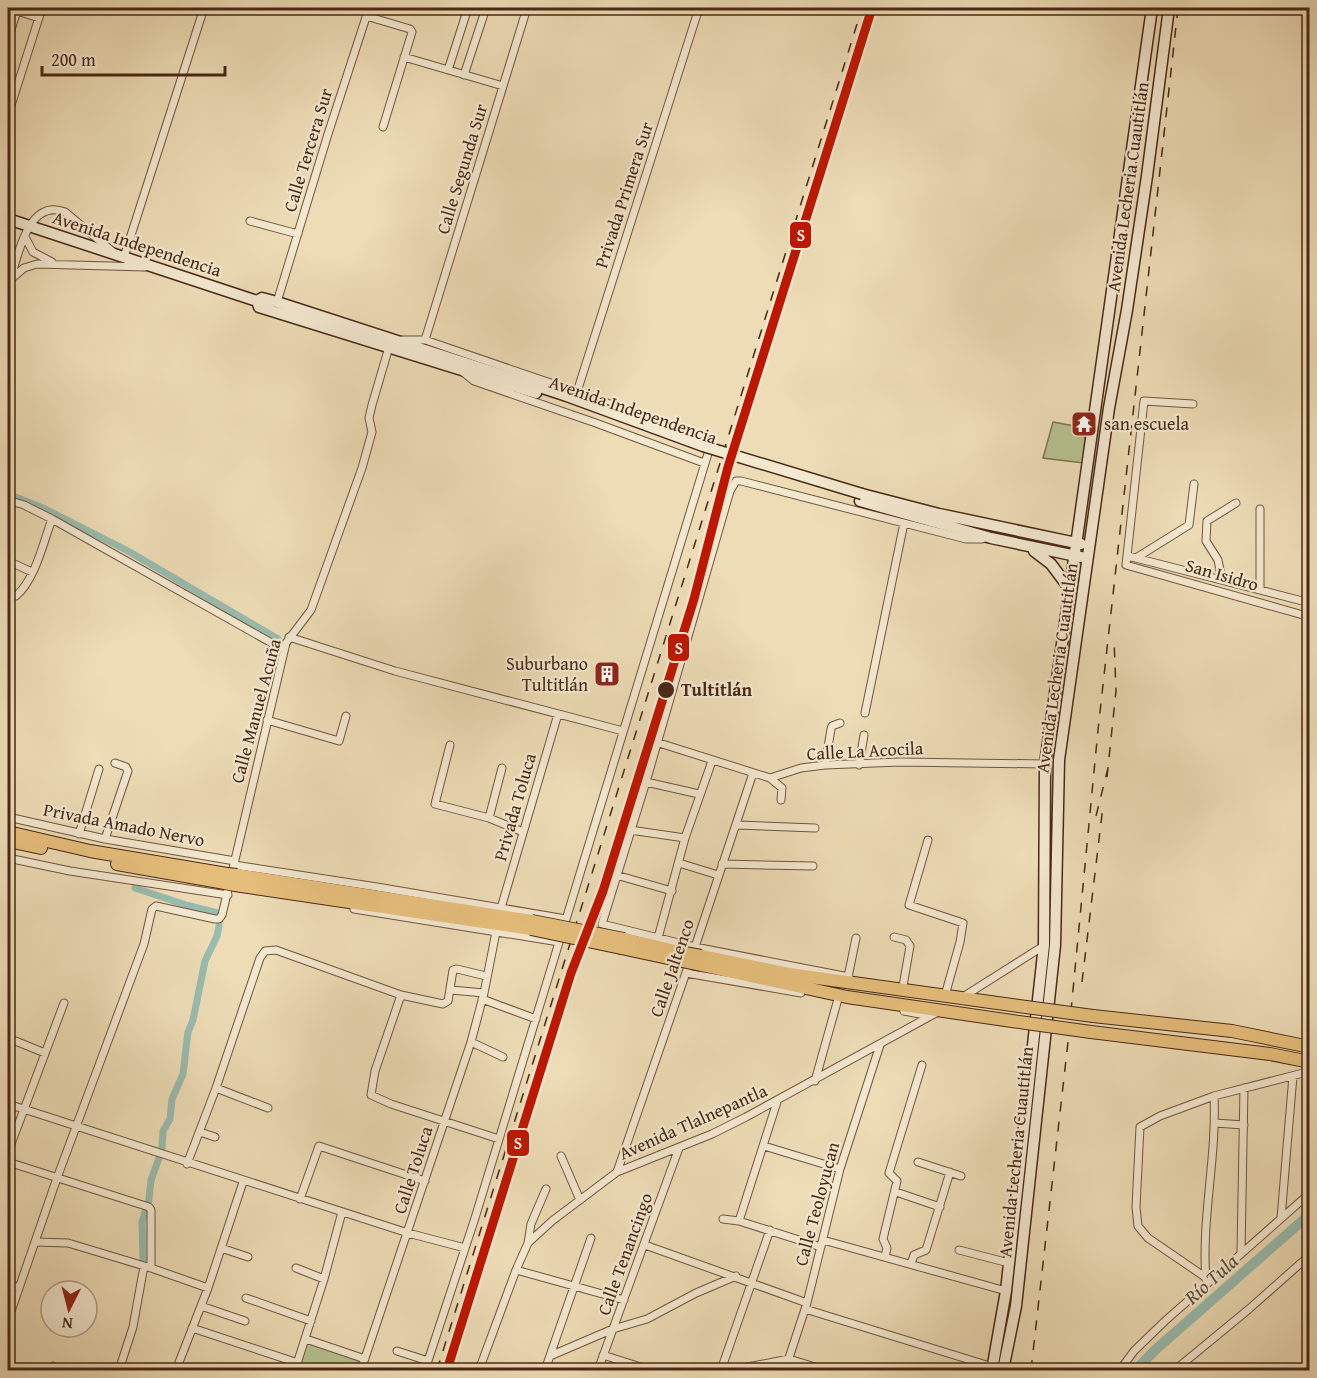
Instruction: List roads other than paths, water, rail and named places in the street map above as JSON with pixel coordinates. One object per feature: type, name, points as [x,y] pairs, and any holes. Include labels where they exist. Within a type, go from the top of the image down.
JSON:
[{"type":"highway","points":[[8,832],[90,851],[231,878]]},
{"type":"highway","points":[[8,841],[87,858],[532,925],[678,956],[699,956],[789,974],[1093,1016],[1232,1031],[1310,1047]]},
{"type":"highway","points":[[699,956],[847,997],[1091,1032],[1270,1054],[1310,1062]]},
{"type":"main road","name":"Avenida Lecheria Cuautitlán","points":[[996,1369],[1050,945],[1045,764],[1152,8]]},
{"type":"main road","name":"Avenida Lecheria Cuautitlán","points":[[996,1369],[1016,1306],[1050,945],[1059,760],[1109,408],[1127,310],[1145,187],[1169,8]]},
{"type":"main road","name":"Avenida Independencia","points":[[8,219],[27,231],[120,256],[257,301],[262,298],[277,302],[459,369],[564,398]]},
{"type":"main road","name":"Avenida Independencia","points":[[257,301],[259,307],[392,344],[564,398],[703,446],[991,538],[1074,556]]},
{"type":"main road","name":"Avenida Independencia","points":[[861,497],[1076,543]]},
{"type":"main road","points":[[1076,543],[1090,546]]},
{"type":"main road","points":[[1026,546],[1052,564],[1069,588]]},
{"type":"main road","points":[[1074,556],[1089,558]]},
{"type":"street","points":[[8,8],[39,18]]},
{"type":"street","points":[[8,115],[42,8]]},
{"type":"street","points":[[8,287],[27,231],[38,214],[47,209],[65,212],[120,256],[204,8]]},
{"type":"street","name":"Calle Tercera Sur","points":[[277,302],[369,8]]},
{"type":"street","points":[[448,70],[468,8]]},
{"type":"street","points":[[464,75],[486,8]]},
{"type":"street","name":"Calle Segunda Sur","points":[[425,340],[527,8]]},
{"type":"street","name":"Privada Primera Sur","points":[[577,392],[699,8]]},
{"type":"street","points":[[8,39],[17,11]]},
{"type":"street","points":[[366,16],[411,30],[384,127]]},
{"type":"street","points":[[404,57],[503,86]]},
{"type":"street","points":[[250,221],[297,234]]},
{"type":"street","points":[[27,231],[33,252],[56,263]]},
{"type":"street","points":[[11,279],[30,266],[56,263],[156,268]]},
{"type":"street","points":[[392,344],[425,340],[705,439],[709,442],[710,447],[475,1218],[425,1371]]},
{"type":"street","name":"Calle Manuel Acuña","points":[[76,1127],[144,944],[153,907],[219,919],[231,878],[284,650],[289,637],[311,610],[362,468],[372,432],[369,418],[372,405],[392,344]]},
{"type":"street","points":[[459,369],[474,381],[705,463]]},
{"type":"street","points":[[1128,556],[1144,400],[1193,404]]},
{"type":"street","points":[[991,538],[966,539],[736,481],[730,491],[646,782],[602,924],[658,938],[699,956],[966,994],[1050,945]]},
{"type":"street","points":[[1136,558],[1188,525],[1194,484]]},
{"type":"street","points":[[8,500],[52,519],[284,650]]},
{"type":"street","points":[[1222,580],[1218,560],[1206,541],[1207,521],[1236,502]]},
{"type":"street","points":[[1260,508],[1260,590]]},
{"type":"street","points":[[8,594],[16,596],[21,591],[32,572],[52,519]]},
{"type":"street","points":[[865,713],[904,523]]},
{"type":"street","name":"San Isidro","points":[[1310,603],[1128,556],[1126,565],[1310,617]]},
{"type":"street","points":[[8,561],[32,572]]},
{"type":"street","points":[[289,637],[395,671],[623,732]]},
{"type":"street","name":"Privada Toluca","points":[[501,908],[558,714]]},
{"type":"street","points":[[267,720],[339,741],[346,716]]},
{"type":"street","points":[[825,765],[832,726],[840,723]]},
{"type":"street","points":[[860,765],[864,735]]},
{"type":"street","points":[[656,742],[770,778],[782,788],[781,800]]},
{"type":"street","points":[[450,745],[435,804],[489,818],[523,832]]},
{"type":"street","points":[[658,938],[685,838],[712,761]]},
{"type":"street","name":"Calle La Acocila","points":[[770,778],[801,768],[825,765],[899,762],[1045,764]]},
{"type":"street","points":[[105,839],[128,771],[126,767],[115,763]]},
{"type":"street","points":[[489,818],[502,768]]},
{"type":"street","points":[[79,834],[99,769]]},
{"type":"street","name":"Calle Jaltenco","points":[[617,1172],[686,973],[699,956],[718,875],[753,773]]},
{"type":"street","points":[[646,782],[699,794]]},
{"type":"street","name":"Privada Amado Nervo","points":[[8,817],[105,839],[231,878]]},
{"type":"street","points":[[737,825],[815,828]]},
{"type":"street","points":[[630,830],[685,838]]},
{"type":"street","points":[[928,840],[909,904],[963,923],[946,992]]},
{"type":"street","points":[[8,858],[70,871],[377,887],[566,919]]},
{"type":"street","points":[[679,863],[718,875]]},
{"type":"street","points":[[722,864],[813,866]]},
{"type":"street","points":[[616,875],[672,891]]},
{"type":"street","points":[[231,878],[496,932],[559,942]]},
{"type":"street","points":[[187,1164],[216,1088],[260,958],[265,951],[276,950],[400,995],[443,1004],[448,1001],[453,970],[486,976],[496,932]]},
{"type":"street","points":[[894,937],[906,940],[910,946],[903,986]]},
{"type":"street","points":[[848,977],[856,938]]},
{"type":"street","points":[[686,973],[838,999],[815,1081]]},
{"type":"street","name":"Calle Toluca","points":[[364,1370],[365,1359],[471,1042],[486,976]]},
{"type":"street","points":[[451,990],[483,996],[536,1019]]},
{"type":"street","points":[[400,995],[375,1071],[371,1095],[499,1140]]},
{"type":"street","name":"Avenida Tlalnepantla","points":[[479,1371],[528,1243],[552,1221],[617,1172],[712,1134],[777,1102],[933,1015],[838,999]]},
{"type":"street","points":[[8,1152],[64,1003]]},
{"type":"street","points":[[8,1038],[45,1053]]},
{"type":"street","points":[[471,1042],[503,1057]]},
{"type":"street","name":"Calle Teoloyucan","points":[[785,1371],[806,1306],[840,1169],[880,1046]]},
{"type":"street","points":[[885,1257],[887,1248],[884,1239],[897,1179],[889,1173],[922,1065]]},
{"type":"street","points":[[1206,1280],[1148,1238],[1138,1226],[1136,1207],[1138,1130],[1142,1124],[1214,1096],[1293,1076],[1310,1074]]},
{"type":"street","points":[[1281,1218],[1293,1076]]},
{"type":"street","points":[[216,1088],[268,1108]]},
{"type":"street","points":[[1241,1252],[1244,1088]]},
{"type":"street","points":[[1206,1280],[1204,1257],[1215,1123],[1214,1096]]},
{"type":"street","points":[[739,1221],[777,1102]]},
{"type":"street","points":[[8,1104],[243,1182],[408,1233],[465,1248]]},
{"type":"street","points":[[1215,1123],[1244,1125]]},
{"type":"street","points":[[8,1320],[76,1127]]},
{"type":"street","points":[[200,1132],[215,1137]]},
{"type":"street","points":[[300,1199],[319,1146],[425,1181]]},
{"type":"street","points":[[764,1146],[840,1169]]},
{"type":"street","name":"Calle Tenancingo","points":[[598,1371],[680,1148]]},
{"type":"street","points":[[561,1156],[580,1200]]},
{"type":"street","points":[[8,1162],[151,1209],[147,1267],[133,1327],[119,1371]]},
{"type":"street","points":[[918,1162],[961,1176]]},
{"type":"street","points":[[911,1264],[914,1255],[927,1250],[950,1172]]},
{"type":"street","points":[[176,1371],[208,1288],[243,1182]]},
{"type":"street","points":[[528,1243],[531,1224],[546,1189]]},
{"type":"street","points":[[896,1192],[940,1207]]},
{"type":"street","points":[[1120,1371],[1134,1351],[1206,1280],[1310,1193]]},
{"type":"street","points":[[295,1371],[342,1212]]},
{"type":"street","points":[[723,1219],[885,1257],[1006,1291]]},
{"type":"street","points":[[720,1371],[753,1284],[770,1230]]},
{"type":"street","points":[[545,1371],[591,1238]]},
{"type":"street","points":[[34,1242],[68,1243],[208,1288]]},
{"type":"street","points":[[645,1245],[736,1276],[806,1306],[996,1369]]},
{"type":"street","points":[[221,1248],[248,1257]]},
{"type":"street","points":[[959,1250],[1009,1263]]},
{"type":"street","points":[[1175,1371],[1249,1310],[1310,1255]]},
{"type":"street","points":[[296,1268],[324,1279]]},
{"type":"street","points":[[516,1270],[624,1300]]},
{"type":"street","points":[[550,1356],[613,1329],[647,1319],[696,1293],[736,1276]]},
{"type":"street","points":[[8,1284],[19,1288]]},
{"type":"street","points":[[246,1298],[311,1321]]},
{"type":"street","points":[[201,1306],[245,1321]]},
{"type":"street","points":[[192,1328],[298,1363]]},
{"type":"street","points":[[306,1339],[365,1359]]},
{"type":"street","points":[[397,1351],[428,1361]]},
{"type":"street","points":[[603,1355],[650,1371]]},
{"type":"street","points":[[732,1371],[789,1359],[825,1371]]},
{"type":"waterway","points":[[8,494],[43,508],[128,551],[278,639]]},
{"type":"waterway","points":[[135,888],[218,913]]},
{"type":"waterway","points":[[162,1148],[163,1131],[170,1119],[172,1099],[183,1074],[188,1032],[193,1020],[205,961],[217,936],[219,926]]},
{"type":"waterway","points":[[143,1260],[142,1222],[149,1199],[151,1180],[159,1158]]},
{"type":"waterway","name":"Río Tula","points":[[1136,1370],[1154,1351],[1310,1214]]},
{"type":"railway","points":[[437,1370],[862,8]]},
{"type":"railway","points":[[1031,1370],[1068,1042],[1098,730],[1178,8]]},
{"type":"railway","points":[[1107,777],[1116,691],[1114,639]]},
{"type":"railway","points":[[1096,816],[1108,768]]},
{"type":"railway","points":[[1082,982],[1103,806]]},
{"type":"place","name":"san escuela","points":[[1084,424]]},
{"type":"place","name":"Suburbano Tultitlán","points":[[607,674]]},
{"type":"place","name":"Tultitlán","points":[[666,690]]}]
